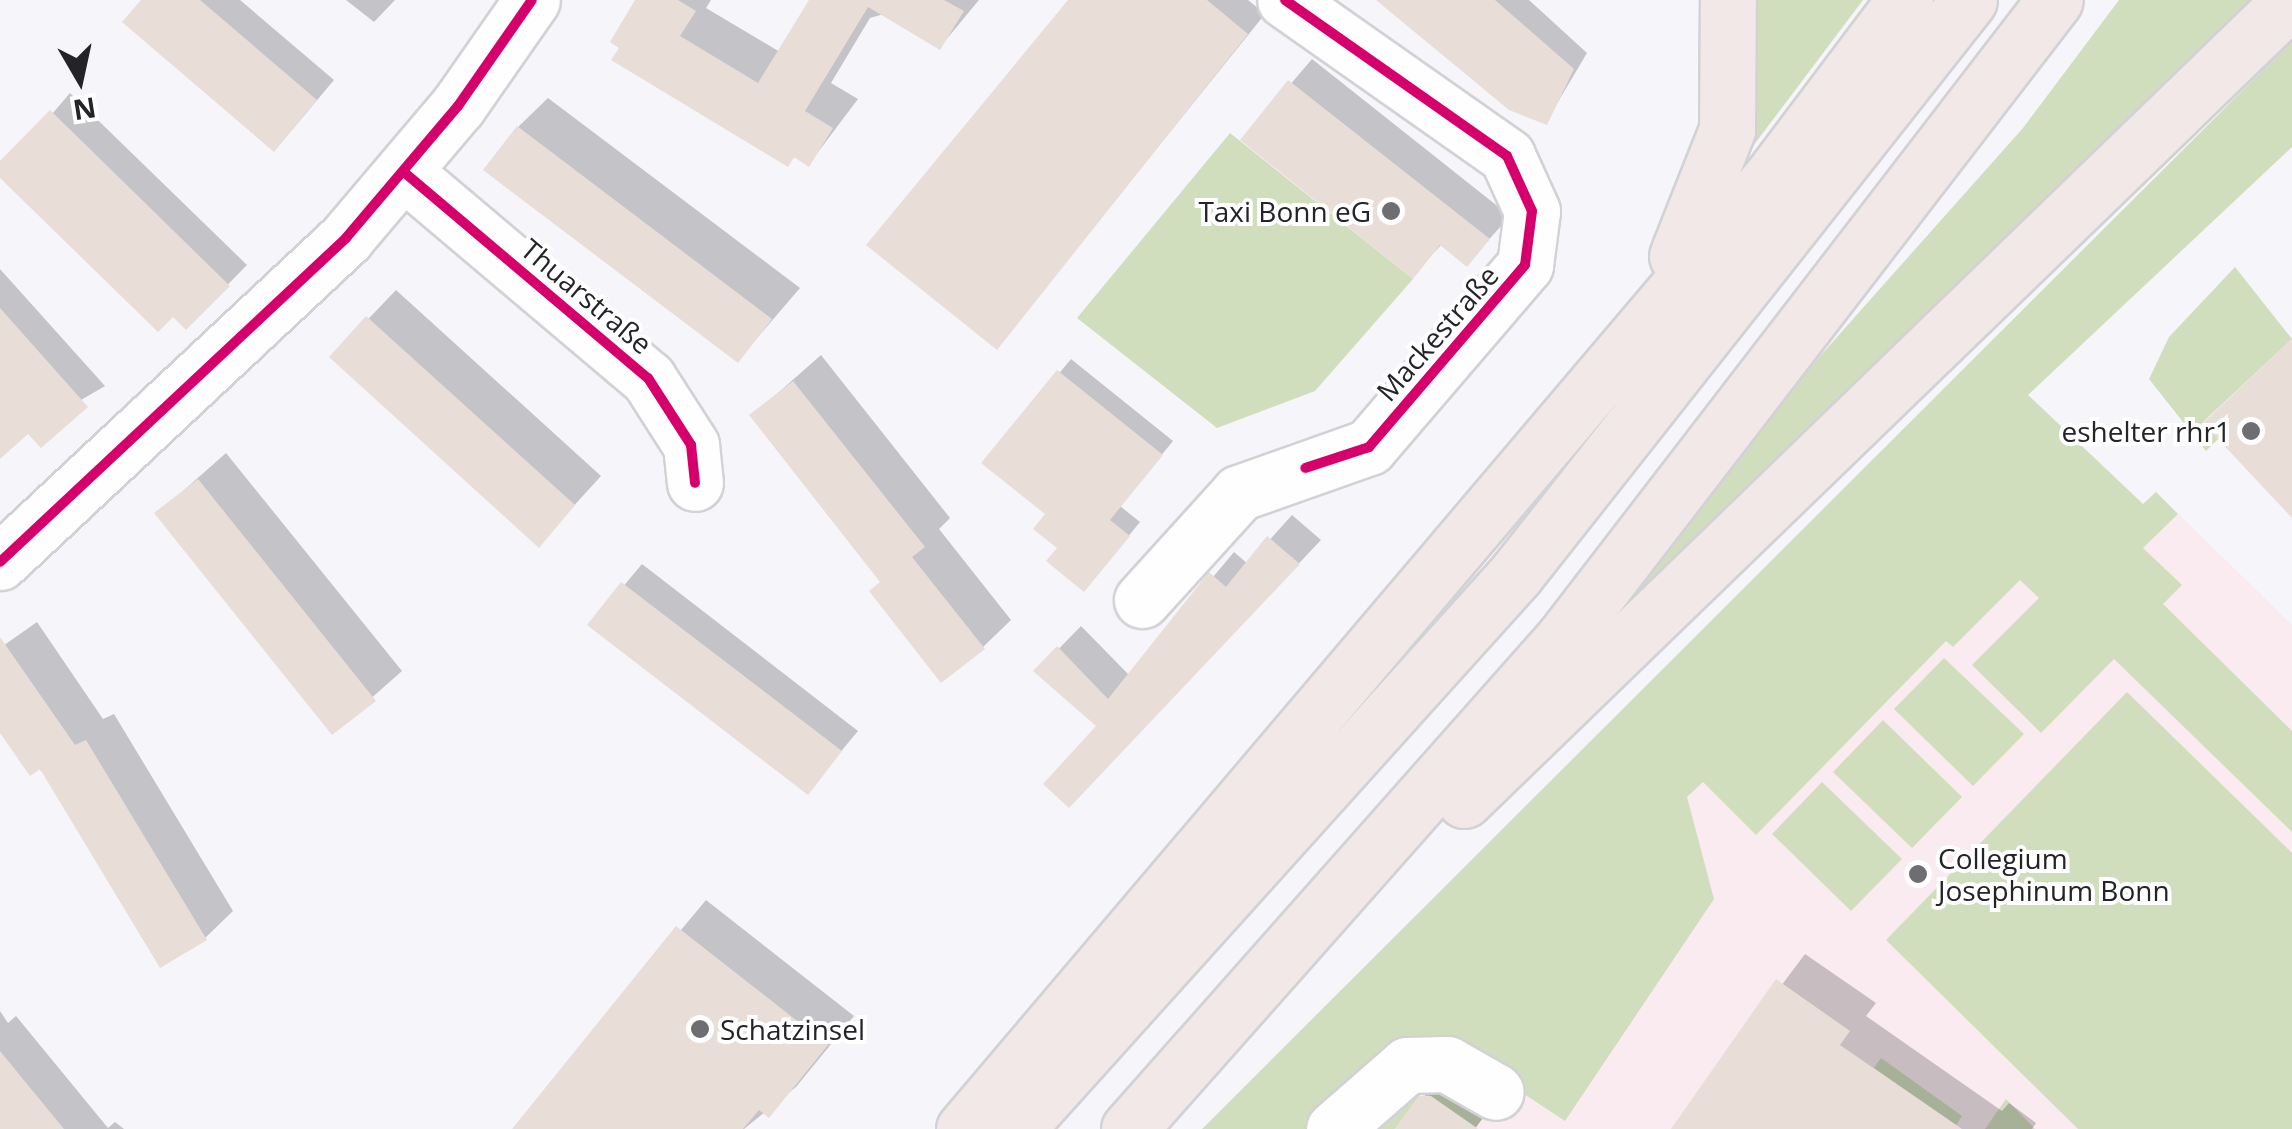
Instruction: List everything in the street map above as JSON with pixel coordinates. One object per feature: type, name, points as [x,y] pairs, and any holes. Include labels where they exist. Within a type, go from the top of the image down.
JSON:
[{"type":"highway","points":[[1636,330],[1716,170],[1732,96],[1728,0]]},
{"type":"highway","points":[[964,1129],[1636,330],[1770,179],[1905,0]]},
{"type":"highway","points":[[1016,1129],[1516,574],[1969,0]]},
{"type":"highway","points":[[1129,1129],[1256,992],[1563,639],[2055,0]]},
{"type":"highway","points":[[1256,992],[2291,0]]},
{"type":"street","points":[[8,539],[263,325],[406,173],[532,0]]},
{"type":"street","name":"Mackestraße","points":[[1142,600],[1238,492],[1369,447],[1525,265],[1532,211],[1508,156],[1285,0]]},
{"type":"street","name":"Thuarstraße","points":[[406,173],[648,378],[691,446],[695,484]]},
{"type":"street","points":[[1334,1129],[1407,1065],[1447,1064],[1496,1092]]},
{"type":"shaded area","name":"Collegium Josephinum Bonn","points":[[2028,395],[2143,504],[2156,492],[2292,625],[2292,1129],[1304,1129]]},
{"type":"green space","points":[[1745,0],[1863,0],[1735,170]]},
{"type":"green space","points":[[2119,0],[2264,0],[1630,616],[1609,617],[1821,355],[2023,128]]},
{"type":"green space","points":[[2292,41],[2292,147],[2028,395],[2143,504],[2156,492],[2178,514],[2143,548],[2182,585],[2163,604],[2292,731],[2292,832],[2114,659],[2041,733],[1972,665],[2039,598],[2020,580],[1953,647],[1946,641],[1756,835],[1703,782],[1687,797],[1714,899],[1565,1121],[1465,1055],[1317,1129],[1202,1129]]},
{"type":"green space","points":[[1230,133],[1413,279],[1315,391],[1217,428],[1077,318]]},
{"type":"green space","points":[[2235,267],[2292,339],[2203,422],[2218,439],[2206,451],[2149,379],[2169,337]]},
{"type":"green space","points":[[1944,658],[2024,734],[1973,786],[1894,709]]},
{"type":"green space","points":[[2127,692],[2292,853],[2292,1129],[2078,1129],[1886,940]]},
{"type":"green space","points":[[1883,720],[1962,797],[1912,848],[1833,772]]},
{"type":"green space","points":[[1822,782],[1902,859],[1851,911],[1772,834]]},
{"type":"green space","points":[[1881,1058],[1962,1116],[1956,1125],[1874,1068]]},
{"type":"green space","points":[[1414,1076],[1490,1108],[1476,1127],[1423,1091],[1395,1129],[1350,1129]]},
{"type":"green space","points":[[2006,1099],[2035,1129],[1985,1129]]},
{"type":"building","points":[[141,0],[200,0],[317,100],[274,152],[122,22]]},
{"type":"building","points":[[635,0],[678,0],[696,11],[680,36],[758,83],[809,0],[944,0],[964,11],[940,50],[868,7],[805,111],[833,128],[809,167],[794,157],[788,167],[611,60],[619,48],[610,42]]},
{"type":"building","points":[[1068,0],[1207,0],[1248,34],[997,350],[866,245]]},
{"type":"building","points":[[1376,0],[1495,0],[1574,69],[1547,125],[1509,110]]},
{"type":"building","points":[[1288,80],[1490,239],[1467,267],[1440,245],[1413,279],[1240,140]]},
{"type":"building","points":[[50,110],[230,286],[186,330],[173,317],[158,332],[0,178],[0,161]]},
{"type":"building","points":[[517,126],[772,319],[738,363],[483,170]]},
{"type":"building","points":[[0,308],[88,407],[41,448],[28,434],[0,459]]},
{"type":"building","points":[[366,316],[575,505],[539,548],[329,357]]},
{"type":"building","name":"eshelter rhr1","points":[[2292,339],[2292,518],[2203,423]]},
{"type":"building","points":[[1057,370],[1163,455],[1110,520],[1130,536],[1084,592],[1046,561],[1057,548],[1033,529],[1045,514],[981,463]]},
{"type":"building","points":[[793,381],[925,547],[912,557],[985,649],[941,683],[869,591],[880,582],[749,415]]},
{"type":"building","points":[[198,479],[376,701],[332,735],[154,513]]},
{"type":"building","points":[[1267,536],[1300,564],[1069,808],[1043,784],[1096,726],[1033,671],[1057,646],[1108,699],[1209,572],[1226,587]]},
{"type":"building","points":[[621,582],[842,751],[808,795],[587,625]]},
{"type":"building","points":[[0,637],[75,745],[86,740],[207,940],[160,968],[40,769],[30,776],[0,733]]},
{"type":"building","name":"Schatzinsel","points":[[676,926],[828,1045],[769,1118],[759,1110],[743,1129],[512,1129]]},
{"type":"building","points":[[1776,979],[1850,1031],[1840,1045],[1962,1129],[1671,1129]]},
{"type":"building","points":[[0,1051],[27,1084],[64,1129],[0,1129]]},
{"type":"building","points":[[1419,1096],[1431,1096],[1478,1129],[1395,1129]]},
{"type":"cycle path","points":[[0,562],[346,238],[458,106],[532,0]]},
{"type":"cycle path","points":[[1285,0],[1507,156],[1532,211],[1525,265],[1369,447],[1305,468]]},
{"type":"cycle path","points":[[405,173],[648,378],[691,445],[695,483]]},
{"type":"place","name":"Taxi Bonn eG","points":[[1391,211]]},
{"type":"place","name":"eshelter rhr1","points":[[2251,431]]},
{"type":"place","name":"Collegium Josephinum Bonn","points":[[1918,874]]},
{"type":"place","name":"Schatzinsel","points":[[700,1029]]}]
